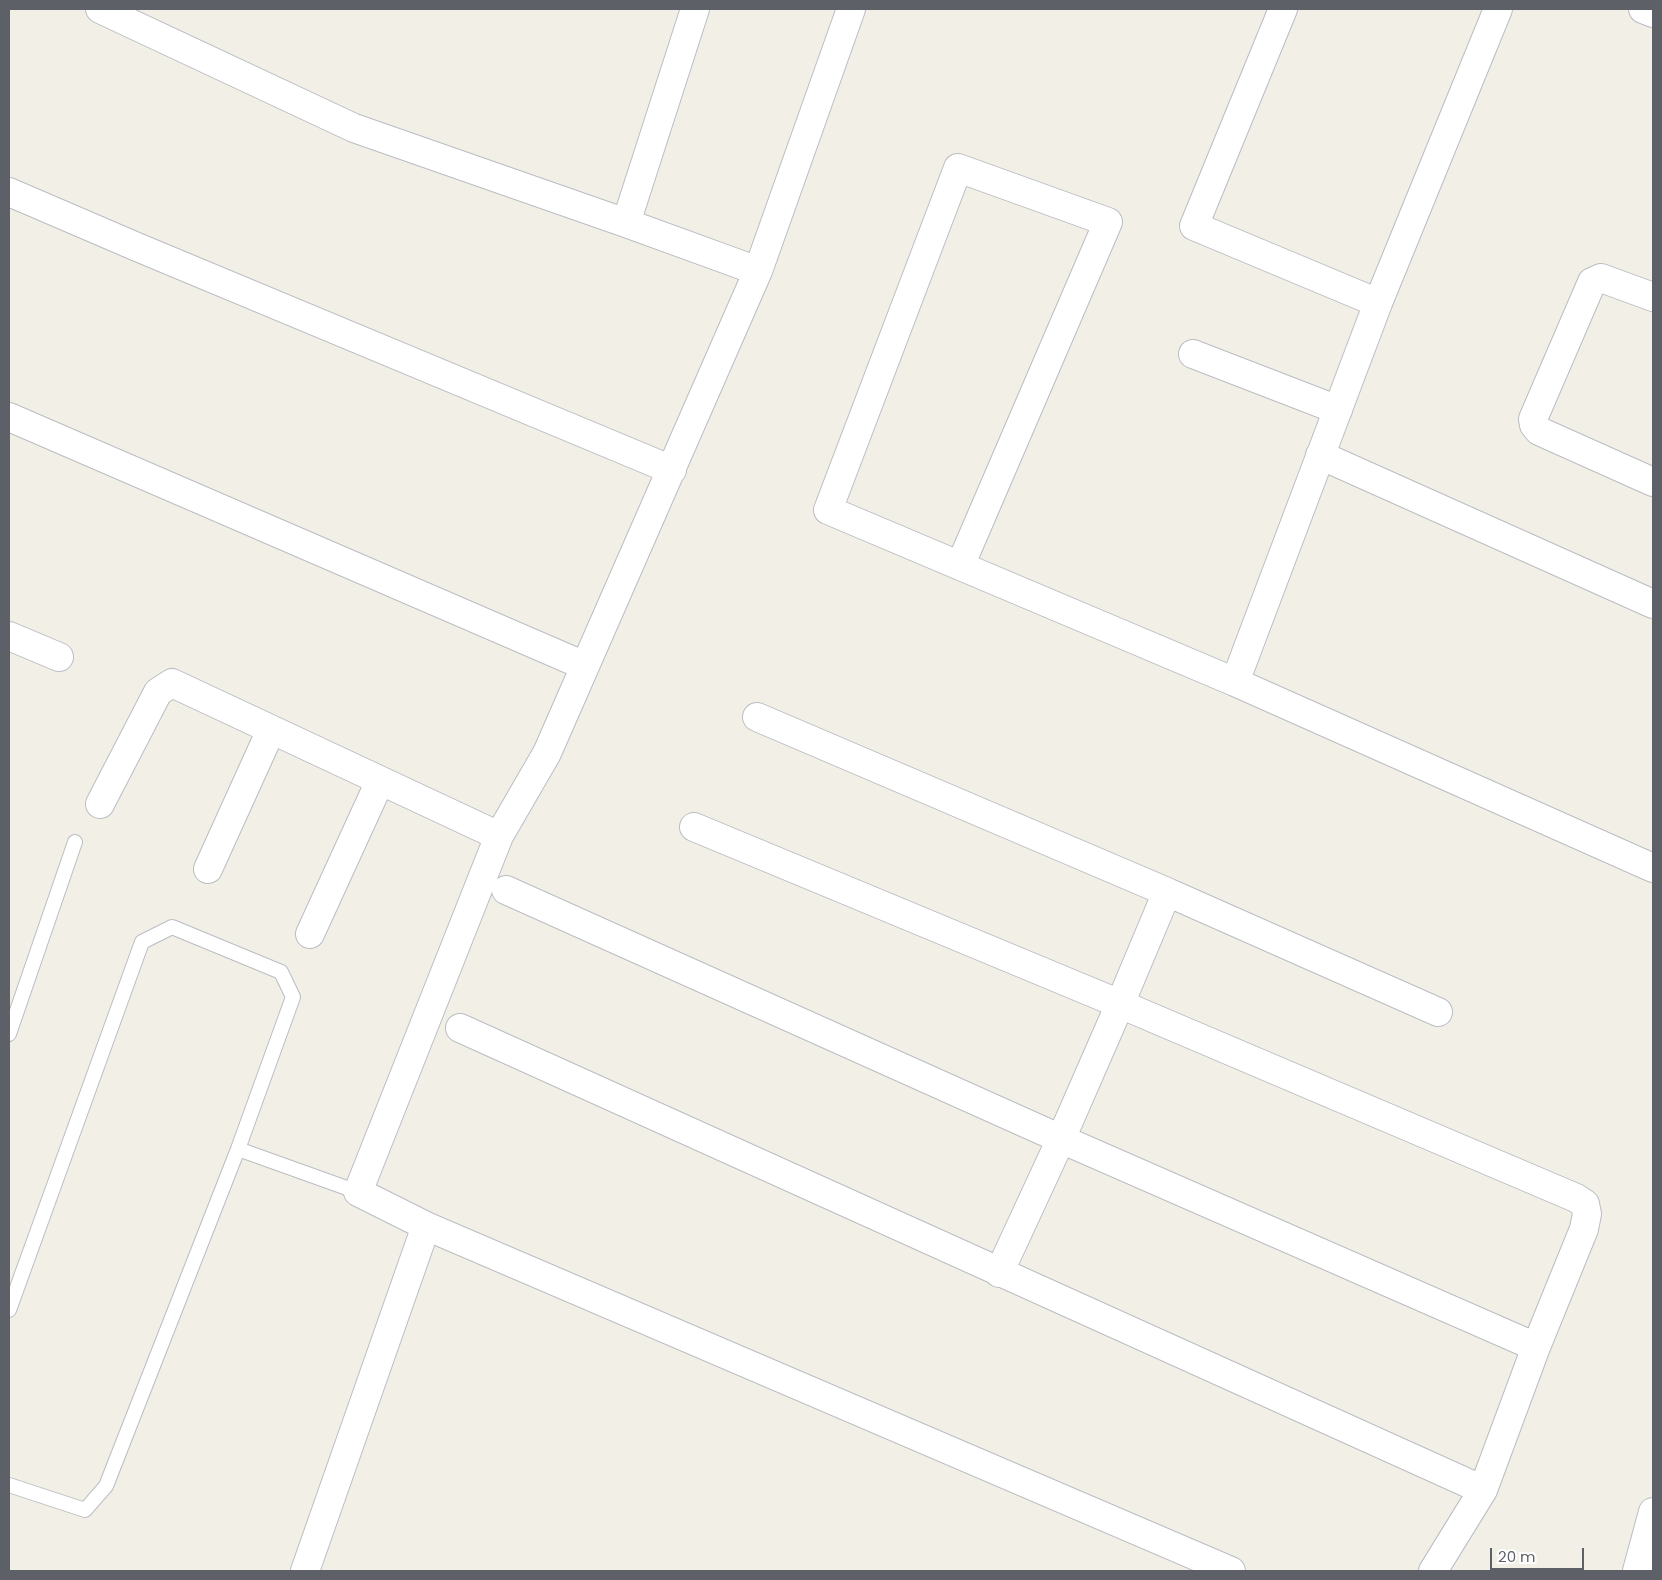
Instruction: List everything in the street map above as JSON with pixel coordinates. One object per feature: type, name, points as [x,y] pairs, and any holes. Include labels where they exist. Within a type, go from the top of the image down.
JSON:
[{"type":"street","points":[[100,9],[354,128],[758,271]]},
{"type":"street","points":[[626,223],[695,9]]},
{"type":"street","points":[[851,9],[758,271],[547,753],[499,836],[358,1192],[426,1226],[1231,1571]]},
{"type":"street","points":[[1283,9],[1194,226],[1378,303]]},
{"type":"street","points":[[1235,682],[1378,303],[1498,9]]},
{"type":"street","points":[[1643,9],[1653,13]]},
{"type":"street","points":[[960,566],[1108,222],[958,168],[828,510],[960,566],[1235,682],[1653,868]]},
{"type":"street","points":[[9,192],[136,247],[672,470]]},
{"type":"street","points":[[1653,298],[1601,278],[1592,282],[1533,419],[1534,425],[1539,431],[1653,482]]},
{"type":"street","points":[[1193,354],[1338,410]]},
{"type":"street","points":[[9,417],[585,666]]},
{"type":"street","points":[[1320,455],[1653,604]]},
{"type":"street","points":[[9,636],[59,657]]},
{"type":"street","points":[[100,804],[158,692],[172,683],[499,836]]},
{"type":"street","points":[[757,717],[1167,892],[1438,1012]]},
{"type":"street","points":[[208,869],[271,730]]},
{"type":"street","points":[[310,934],[380,781]]},
{"type":"street","points":[[694,827],[1120,1004],[1576,1198],[1585,1204],[1587,1214],[1584,1229],[1536,1347],[1483,1490],[1433,1571]]},
{"type":"street","points":[[506,890],[1061,1139],[1536,1347]]},
{"type":"street","points":[[999,1273],[1061,1139],[1167,892]]},
{"type":"street","points":[[460,1028],[1483,1490]]},
{"type":"street","points":[[305,1571],[426,1226]]},
{"type":"street","points":[[1637,1571],[1653,1513]]},
{"type":"lane","points":[[9,1034],[74,842]]},
{"type":"lane","points":[[9,1310],[142,942],[172,927],[281,972],[292,997],[238,1148],[106,1486],[85,1510],[9,1485]]},
{"type":"lane","points":[[238,1148],[358,1192]]}]
